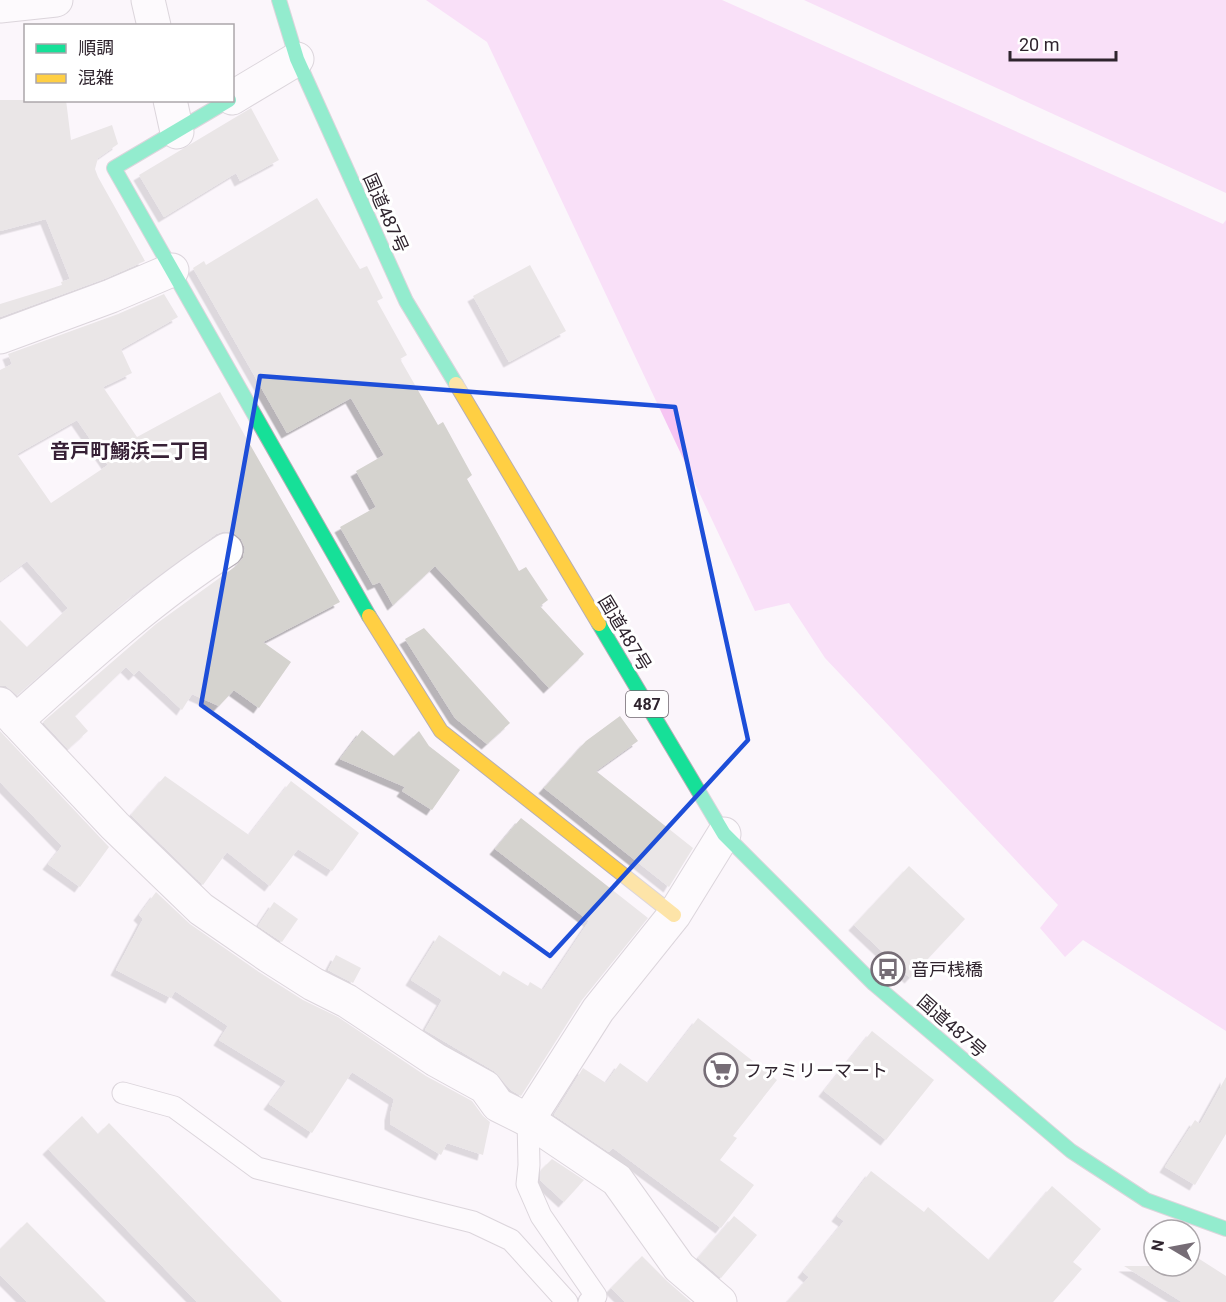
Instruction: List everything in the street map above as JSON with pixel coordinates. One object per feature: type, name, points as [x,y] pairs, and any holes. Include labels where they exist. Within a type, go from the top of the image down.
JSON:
[{"type":"main road","name":"国道487号","points":[[279,0],[297,59],[406,302],[724,834],[874,984],[1071,1151],[1146,1200],[1226,1229]]},
{"type":"main road","points":[[226,102],[114,168],[382,638],[441,731],[674,915]]},
{"type":"street","points":[[0,6],[56,0]]},
{"type":"street","points":[[148,0],[154,24]]},
{"type":"street","points":[[234,97],[297,59]]},
{"type":"street","points":[[170,102],[177,132]]},
{"type":"street","points":[[0,337],[111,296],[172,270]]},
{"type":"street","points":[[225,550],[199,567],[8,713],[115,826],[201,909],[287,968],[347,1001],[436,1060],[485,1087],[498,1106],[528,1120],[617,1180],[679,1267],[720,1302]]},
{"type":"street","points":[[528,1120],[598,1010],[674,915],[724,834]]},
{"type":"lane","points":[[123,1093],[174,1107],[257,1168],[473,1222],[511,1239],[567,1302]]},
{"type":"lane","points":[[528,1120],[527,1184],[541,1216],[596,1296],[589,1302]]},
{"type":"highlighted area","points":[[260,376],[675,407],[748,740],[550,956],[201,705]]},
{"type":"shaded area","points":[[426,0],[722,0],[1223,224],[1226,220],[1226,1031],[1083,940],[1065,957],[1040,928],[1058,905],[825,658],[789,603],[755,611],[487,42]]},
{"type":"shaded area","points":[[804,0],[1226,0],[1226,193]]},
{"type":"building","points":[[0,100],[66,102],[71,140],[112,125],[118,144],[98,158],[95,169],[145,261],[104,279],[0,317],[0,304],[62,285],[61,282],[70,279],[46,219],[0,231]]},
{"type":"building","points":[[251,108],[279,160],[240,181],[236,173],[164,217],[139,175]]},
{"type":"building","points":[[317,198],[360,269],[367,266],[383,298],[377,301],[407,355],[400,359],[438,425],[443,422],[472,475],[467,479],[519,571],[526,567],[548,600],[540,606],[584,654],[549,688],[435,566],[393,605],[380,582],[373,585],[340,527],[376,507],[356,471],[384,455],[351,398],[287,433],[193,268],[204,261],[206,265]]},
{"type":"building","points":[[530,265],[566,331],[509,362],[473,296]]},
{"type":"building","points":[[164,294],[178,317],[121,349],[132,373],[103,387],[137,437],[220,392],[340,602],[263,642],[291,662],[259,708],[234,690],[219,706],[192,694],[182,710],[139,670],[134,675],[126,667],[75,716],[88,731],[68,749],[43,722],[156,624],[236,566],[243,558],[245,548],[241,539],[234,533],[224,531],[216,534],[132,595],[17,695],[6,686],[0,686],[0,620],[27,647],[68,608],[27,561],[0,581],[0,370],[12,364],[8,354],[118,314]],"holes":[[[77,420],[108,465],[51,503],[17,454]]]},
{"type":"building","points":[[424,628],[510,723],[487,744],[455,718],[405,639]]},
{"type":"building","points":[[620,716],[638,741],[596,771],[693,848],[669,887],[544,788],[586,741]]},
{"type":"building","points":[[362,730],[394,756],[419,731],[429,746],[460,770],[432,810],[402,791],[405,787],[340,759]]},
{"type":"building","points":[[0,731],[109,847],[80,887],[48,864],[62,846],[0,782]]},
{"type":"building","points":[[165,776],[249,835],[291,781],[359,833],[332,871],[298,849],[270,886],[227,852],[203,885],[131,815]]},
{"type":"building","points":[[521,818],[648,918],[582,1000],[521,1096],[511,1090],[494,1071],[425,1030],[442,1000],[411,980],[439,935],[500,976],[503,971],[528,986],[530,982],[543,990],[589,921],[495,849]]},
{"type":"building","points":[[909,866],[965,919],[910,978],[854,925]]},
{"type":"building","points":[[156,892],[190,924],[259,972],[303,1000],[338,1017],[426,1076],[472,1101],[490,1122],[483,1155],[447,1143],[441,1155],[390,1124],[394,1099],[352,1072],[312,1133],[269,1104],[286,1081],[219,1040],[228,1026],[175,991],[171,998],[116,970],[143,919],[139,915]]},
{"type":"building","points":[[274,902],[298,919],[282,942],[258,926]]},
{"type":"building","points":[[336,955],[361,968],[353,983],[328,970]]},
{"type":"building","points":[[698,1018],[777,1080],[733,1136],[737,1138],[720,1160],[754,1185],[721,1228],[613,1148],[609,1152],[554,1115],[583,1068],[606,1083],[620,1063],[648,1083]]},
{"type":"building","points":[[872,1031],[934,1080],[886,1140],[824,1091]]},
{"type":"building","points":[[1226,1077],[1226,1134],[1195,1185],[1165,1167],[1195,1120],[1200,1124]]},
{"type":"building","points":[[82,1116],[98,1134],[109,1123],[282,1302],[197,1302],[48,1149]]},
{"type":"building","points":[[552,1159],[584,1180],[564,1202],[540,1180],[541,1170]]},
{"type":"building","points":[[871,1171],[924,1212],[928,1207],[989,1260],[1052,1186],[1101,1229],[1073,1262],[1082,1269],[1053,1302],[787,1302],[809,1277],[803,1272],[844,1221],[837,1216]]},
{"type":"building","points":[[734,1216],[757,1235],[721,1278],[698,1258]]},
{"type":"building","points":[[27,1222],[106,1302],[27,1302],[0,1275],[0,1249]]},
{"type":"building","points":[[642,1256],[691,1302],[625,1302],[611,1288]]},
{"type":"building","points":[[1202,1261],[1226,1276],[1226,1302],[1182,1302],[1143,1278],[1202,1278]]},
{"type":"building","points":[[1124,1266],[1142,1266],[1142,1277]]},
{"type":"traffic: fast","points":[[279,0],[297,59],[406,301],[456,384]]},
{"type":"traffic: fast","points":[[226,102],[114,168],[369,616]]},
{"type":"traffic: fast","points":[[599,624],[724,834],[874,984],[1071,1151],[1146,1200],[1226,1229]]},
{"type":"traffic: slow","points":[[456,384],[599,624]]},
{"type":"traffic: slow","points":[[369,616],[441,731],[674,915]]},
{"type":"place","name":"音戸桟橋","points":[[888,969]]},
{"type":"place","name":"ファミリーマート","points":[[721,1070]]},
{"type":"district","name":"音戸町鰯浜二丁目","points":[[130,451]]}]
